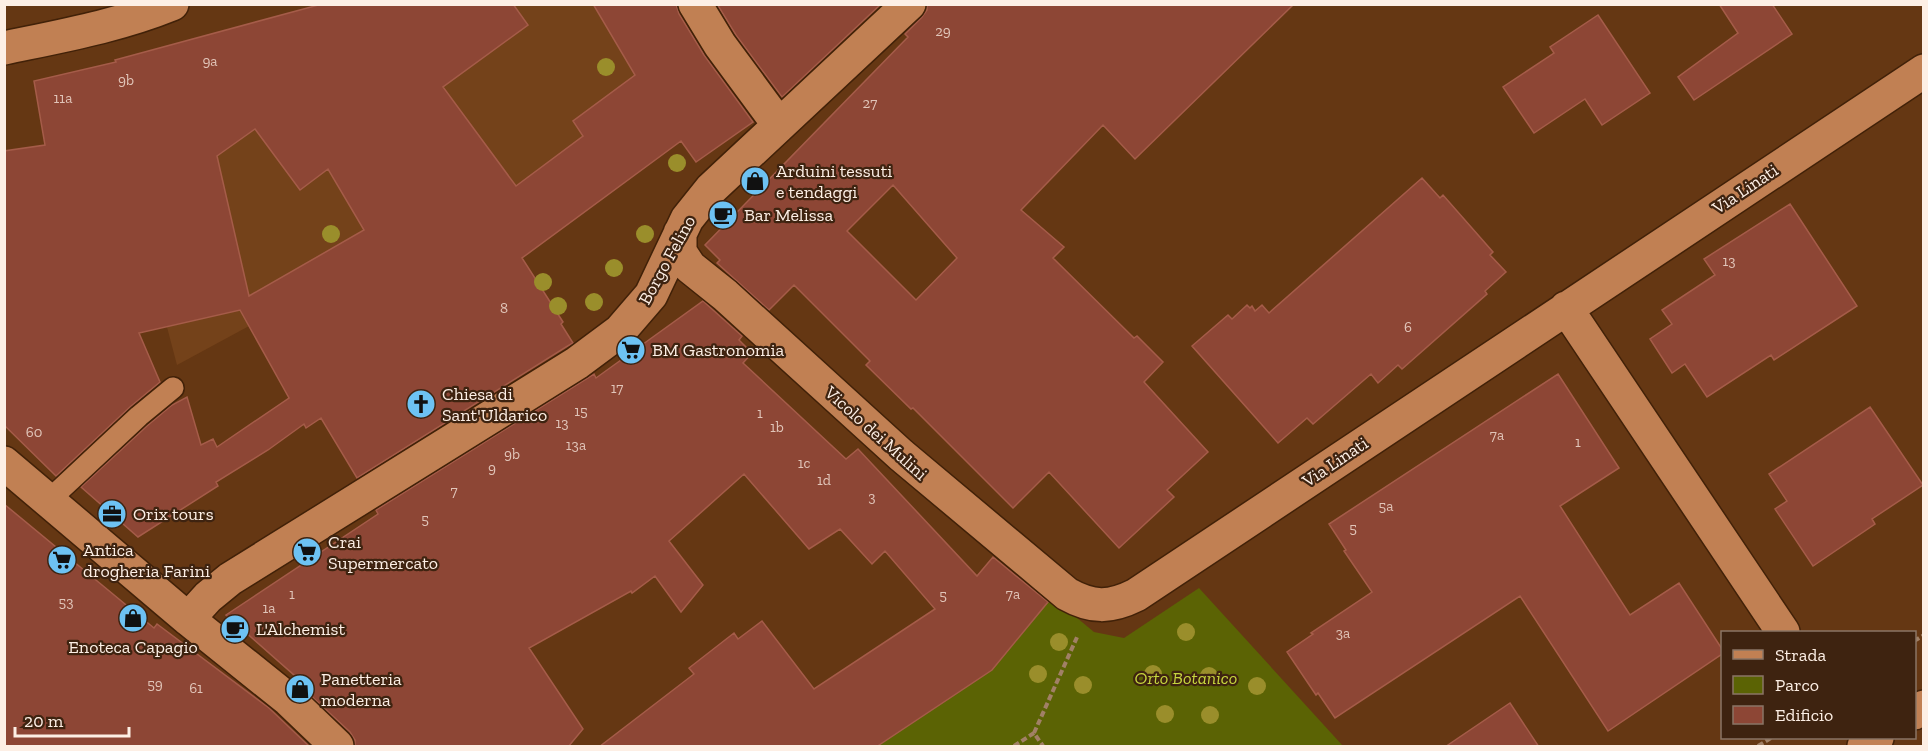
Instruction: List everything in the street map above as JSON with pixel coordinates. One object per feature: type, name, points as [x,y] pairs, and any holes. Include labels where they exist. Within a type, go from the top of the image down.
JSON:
[{"type":"street","points":[[4,48],[102,27],[145,15],[172,4]]},
{"type":"street","points":[[694,4],[720,45],[779,125]]},
{"type":"street","name":"Borgo Felino","points":[[188,619],[208,597],[230,579],[506,408],[620,331],[651,295],[687,219],[711,189],[909,4]]},
{"type":"street","name":"Via Linati","points":[[1094,605],[1112,604],[1136,595],[1923,71]]},
{"type":"street","name":"Vicolo dei Mulini","points":[[680,233],[680,252],[690,267],[725,294],[812,376],[941,491],[1053,584],[1072,597],[1094,605]]},
{"type":"street","points":[[1566,308],[1782,631]]},
{"type":"street","points":[[8,474],[48,501],[188,619],[289,700],[337,747]]},
{"type":"lane","points":[[48,501],[112,440],[173,388]]},
{"type":"path","points":[[1014,747],[1034,733],[1094,605]]},
{"type":"path","points":[[1034,733],[1043,747]]},
{"type":"shaded area","points":[[361,4],[665,5],[681,141],[502,273],[284,307],[177,365],[137,213],[115,60],[306,9]]},
{"type":"green space","name":"Orto Botanico","points":[[1199,588],[1343,746],[876,746],[1012,646],[1052,597],[1094,632],[1124,638]]},
{"type":"building","points":[[322,4],[513,4],[528,25],[443,87],[516,186],[583,136],[573,121],[635,75],[593,4],[676,4],[679,14],[704,55],[753,122],[696,162],[681,141],[522,258],[563,322],[561,324],[573,343],[357,478],[321,418],[306,428],[304,424],[268,450],[216,482],[218,486],[138,537],[81,487],[147,426],[172,405],[187,397],[201,445],[213,439],[217,447],[289,398],[240,310],[139,333],[160,382],[56,476],[4,425],[4,151],[45,145],[34,81],[116,62],[115,60]],"holes":[[[255,129],[300,190],[328,169],[364,230],[249,296],[217,156]]]},
{"type":"building","points":[[717,4],[881,4],[782,97],[736,35]]},
{"type":"building","points":[[927,4],[1294,4],[1135,159],[1103,125],[1021,210],[1064,247],[1053,258],[1134,338],[1137,336],[1163,362],[1144,382],[1208,452],[1167,490],[1174,497],[1119,548],[1049,472],[1013,508],[913,408],[911,409],[866,365],[870,361],[794,285],[769,310],[717,263],[720,260],[705,245],[908,37],[905,34],[927,10]],"holes":[[[893,185],[957,258],[916,300],[847,231]]]},
{"type":"building","points":[[1719,4],[1772,4],[1792,34],[1694,100],[1678,77],[1738,33]]},
{"type":"building","points":[[1598,15],[1650,93],[1602,125],[1585,99],[1534,133],[1503,87],[1554,53],[1550,47]]},
{"type":"building","points":[[1422,178],[1440,198],[1443,195],[1493,252],[1490,255],[1506,272],[1485,291],[1487,294],[1402,369],[1398,365],[1378,383],[1371,374],[1313,424],[1307,418],[1278,443],[1192,346],[1228,315],[1232,319],[1247,305],[1250,308],[1252,306],[1255,311],[1262,305],[1269,313]]},
{"type":"building","points":[[1790,204],[1857,306],[1774,360],[1771,355],[1707,397],[1685,364],[1672,373],[1650,339],[1672,324],[1662,310],[1715,275],[1704,259]]},
{"type":"building","points":[[703,301],[742,336],[739,340],[752,353],[743,363],[846,459],[858,449],[977,576],[993,557],[1048,602],[992,670],[876,747],[599,747],[694,674],[689,668],[734,633],[738,639],[762,621],[814,689],[935,609],[885,551],[872,564],[840,529],[809,549],[744,474],[669,541],[703,585],[681,612],[655,576],[632,593],[631,591],[529,648],[583,729],[568,747],[355,747],[355,740],[350,732],[293,679],[295,676],[226,615],[378,514],[376,510],[594,374],[596,378]]},
{"type":"building","points":[[1558,374],[1619,468],[1560,506],[1630,615],[1679,583],[1721,647],[1721,655],[1608,731],[1520,596],[1335,718],[1318,693],[1316,695],[1287,652],[1372,592],[1329,524]]},
{"type":"building","points":[[1870,407],[1923,485],[1872,519],[1875,524],[1813,566],[1775,509],[1787,501],[1769,474]]},
{"type":"building","points":[[4,504],[154,628],[157,624],[269,708],[310,747],[4,747]]},
{"type":"building","points":[[1510,703],[1539,747],[1445,747]]},
{"type":"place","name":"Arduini tessuti e tendaggi","points":[[755,181]]},
{"type":"place","name":"Bar Melissa","points":[[723,215]]},
{"type":"place","name":"BM Gastronomia","points":[[631,350]]},
{"type":"place","name":"Chiesa di Sant'Uldarico","points":[[421,404]]},
{"type":"place","name":"Orix tours","points":[[112,514]]},
{"type":"place","name":"Crai Supermercato","points":[[307,552]]},
{"type":"place","name":"Antica drogheria Farini","points":[[62,560]]},
{"type":"place","name":"Enoteca Capagio","points":[[133,618]]},
{"type":"place","name":"L'Alchemist","points":[[235,629]]},
{"type":"place","name":"Panetteria moderna","points":[[300,689]]}]
